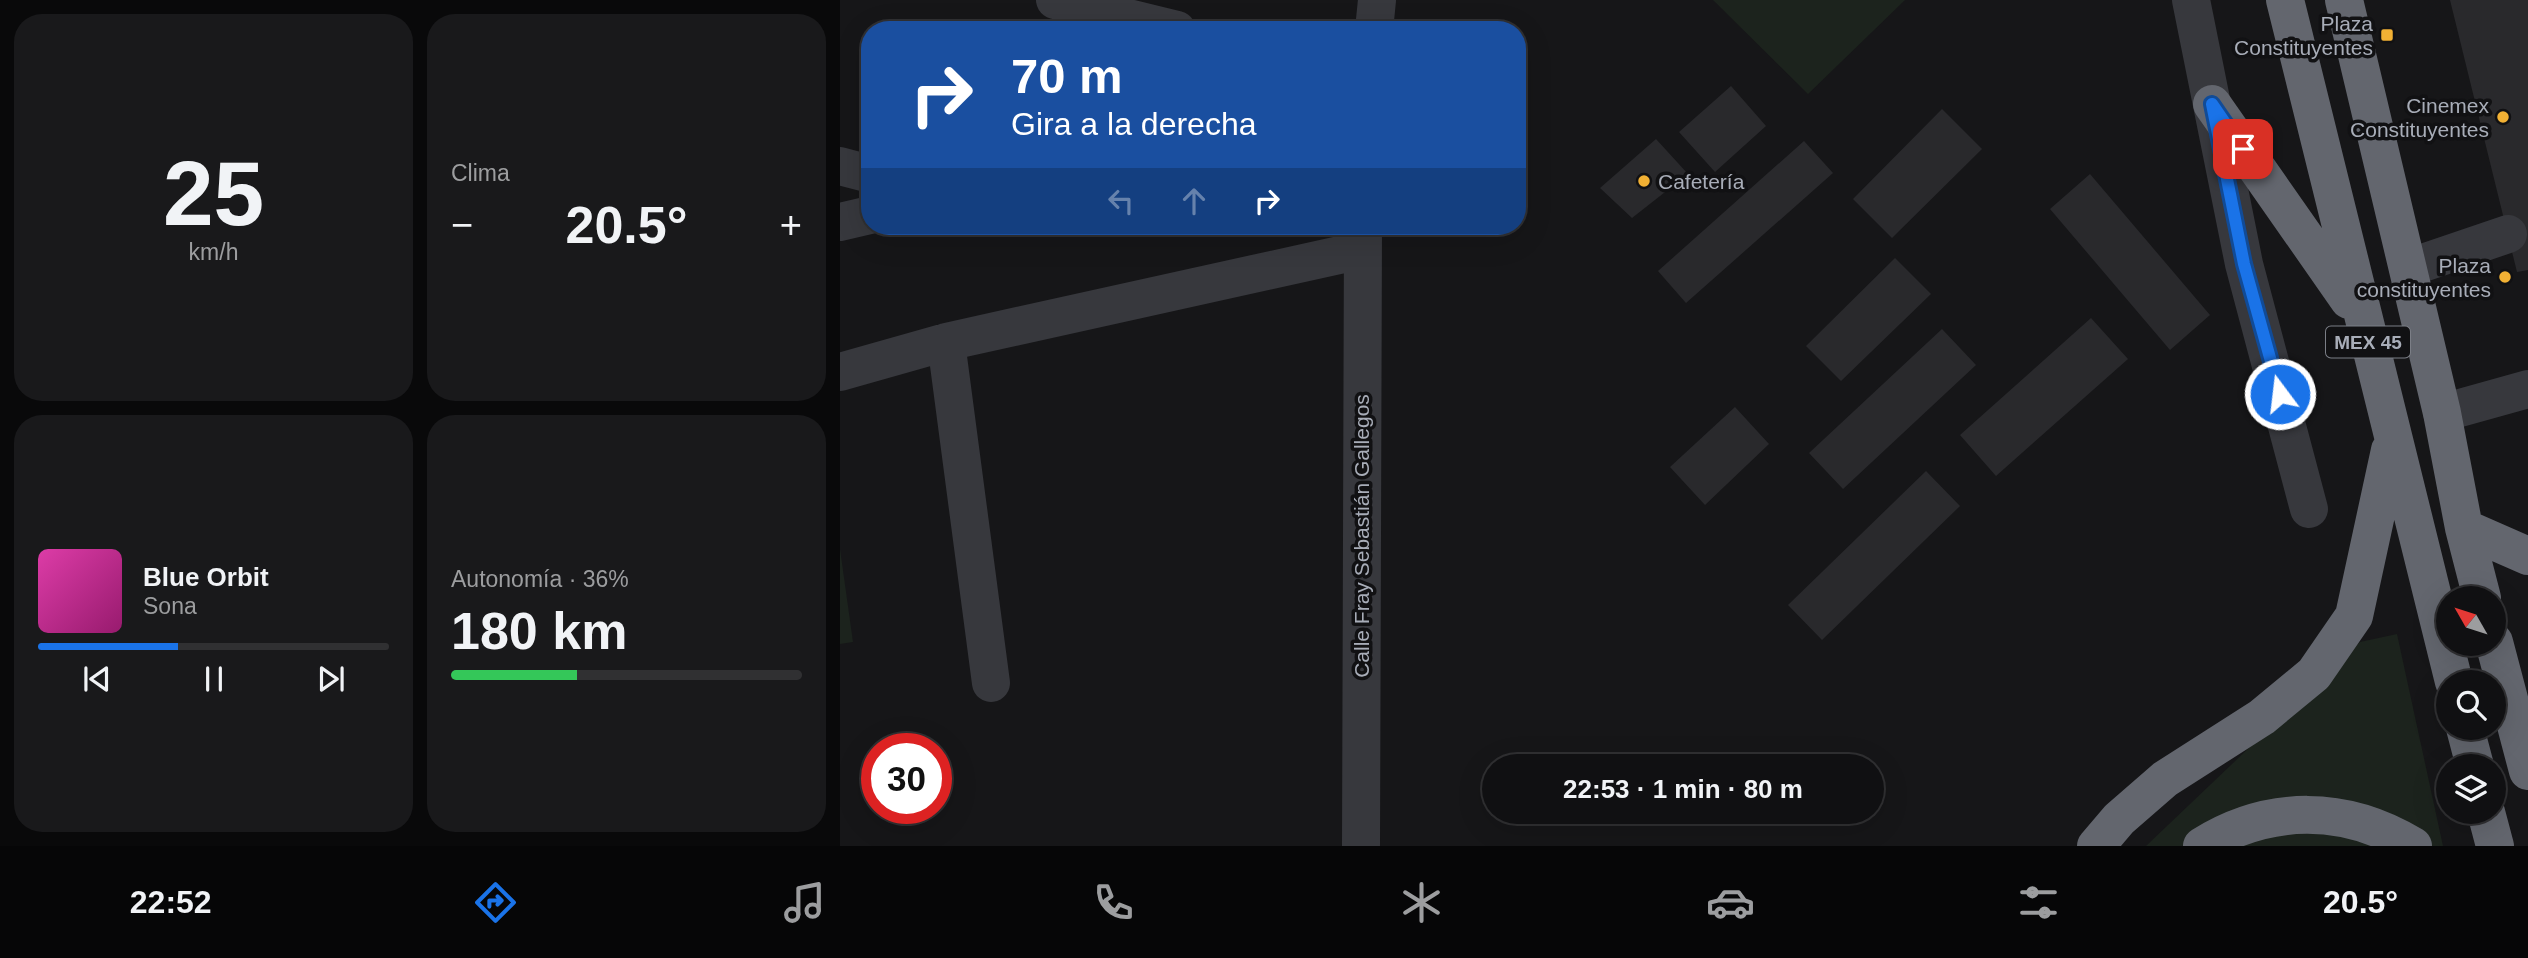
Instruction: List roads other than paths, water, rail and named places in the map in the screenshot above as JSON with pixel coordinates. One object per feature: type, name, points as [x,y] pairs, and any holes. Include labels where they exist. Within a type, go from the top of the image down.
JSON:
[{"type":"highway","name":"MEX 45","points":[[2285,0],[2392,441],[2451,670]]},
{"type":"highway","name":"MEX 45","points":[[2344,0],[2442,412],[2464,528],[2479,586]]},
{"type":"highway","points":[[2212,104],[2364,323]]},
{"type":"highway","points":[[2096,846],[2119,819],[2165,779],[2262,717],[2314,674],[2354,616],[2392,441]]},
{"type":"highway","points":[[2464,528],[2528,556]]},
{"type":"highway","points":[[2498,656],[2528,771]]},
{"type":"highway","points":[[2202,846],[2241,825],[2266,818],[2319,814],[2370,824],[2413,846]]},
{"type":"highway","points":[[2489,824],[2495,846]]},
{"type":"street","points":[[1055,0],[1140,21]]},
{"type":"street","points":[[1375,21],[1377,0]]},
{"type":"street","points":[[2191,0],[2244,264],[2309,509]]},
{"type":"street","points":[[840,166],[861,172]]},
{"type":"street","points":[[840,222],[861,217]]},
{"type":"street","points":[[2408,268],[2508,234]]},
{"type":"street","points":[[840,372],[946,342],[1362,238]]},
{"type":"street","name":"Calle Fray Sebastián Gallegos","points":[[1361,846],[1362,238]]},
{"type":"street","points":[[946,342],[991,683]]},
{"type":"street","points":[[2442,412],[2528,389]]},
{"type":"place","name":"Plaza Constituyentes","points":[[2387,35]]},
{"type":"place","name":"Cinemex Constituyentes","points":[[2503,117]]},
{"type":"place","name":"Cafetería","points":[[1644,181]]},
{"type":"place","name":"Plaza constituyentes","points":[[2505,277]]}]
